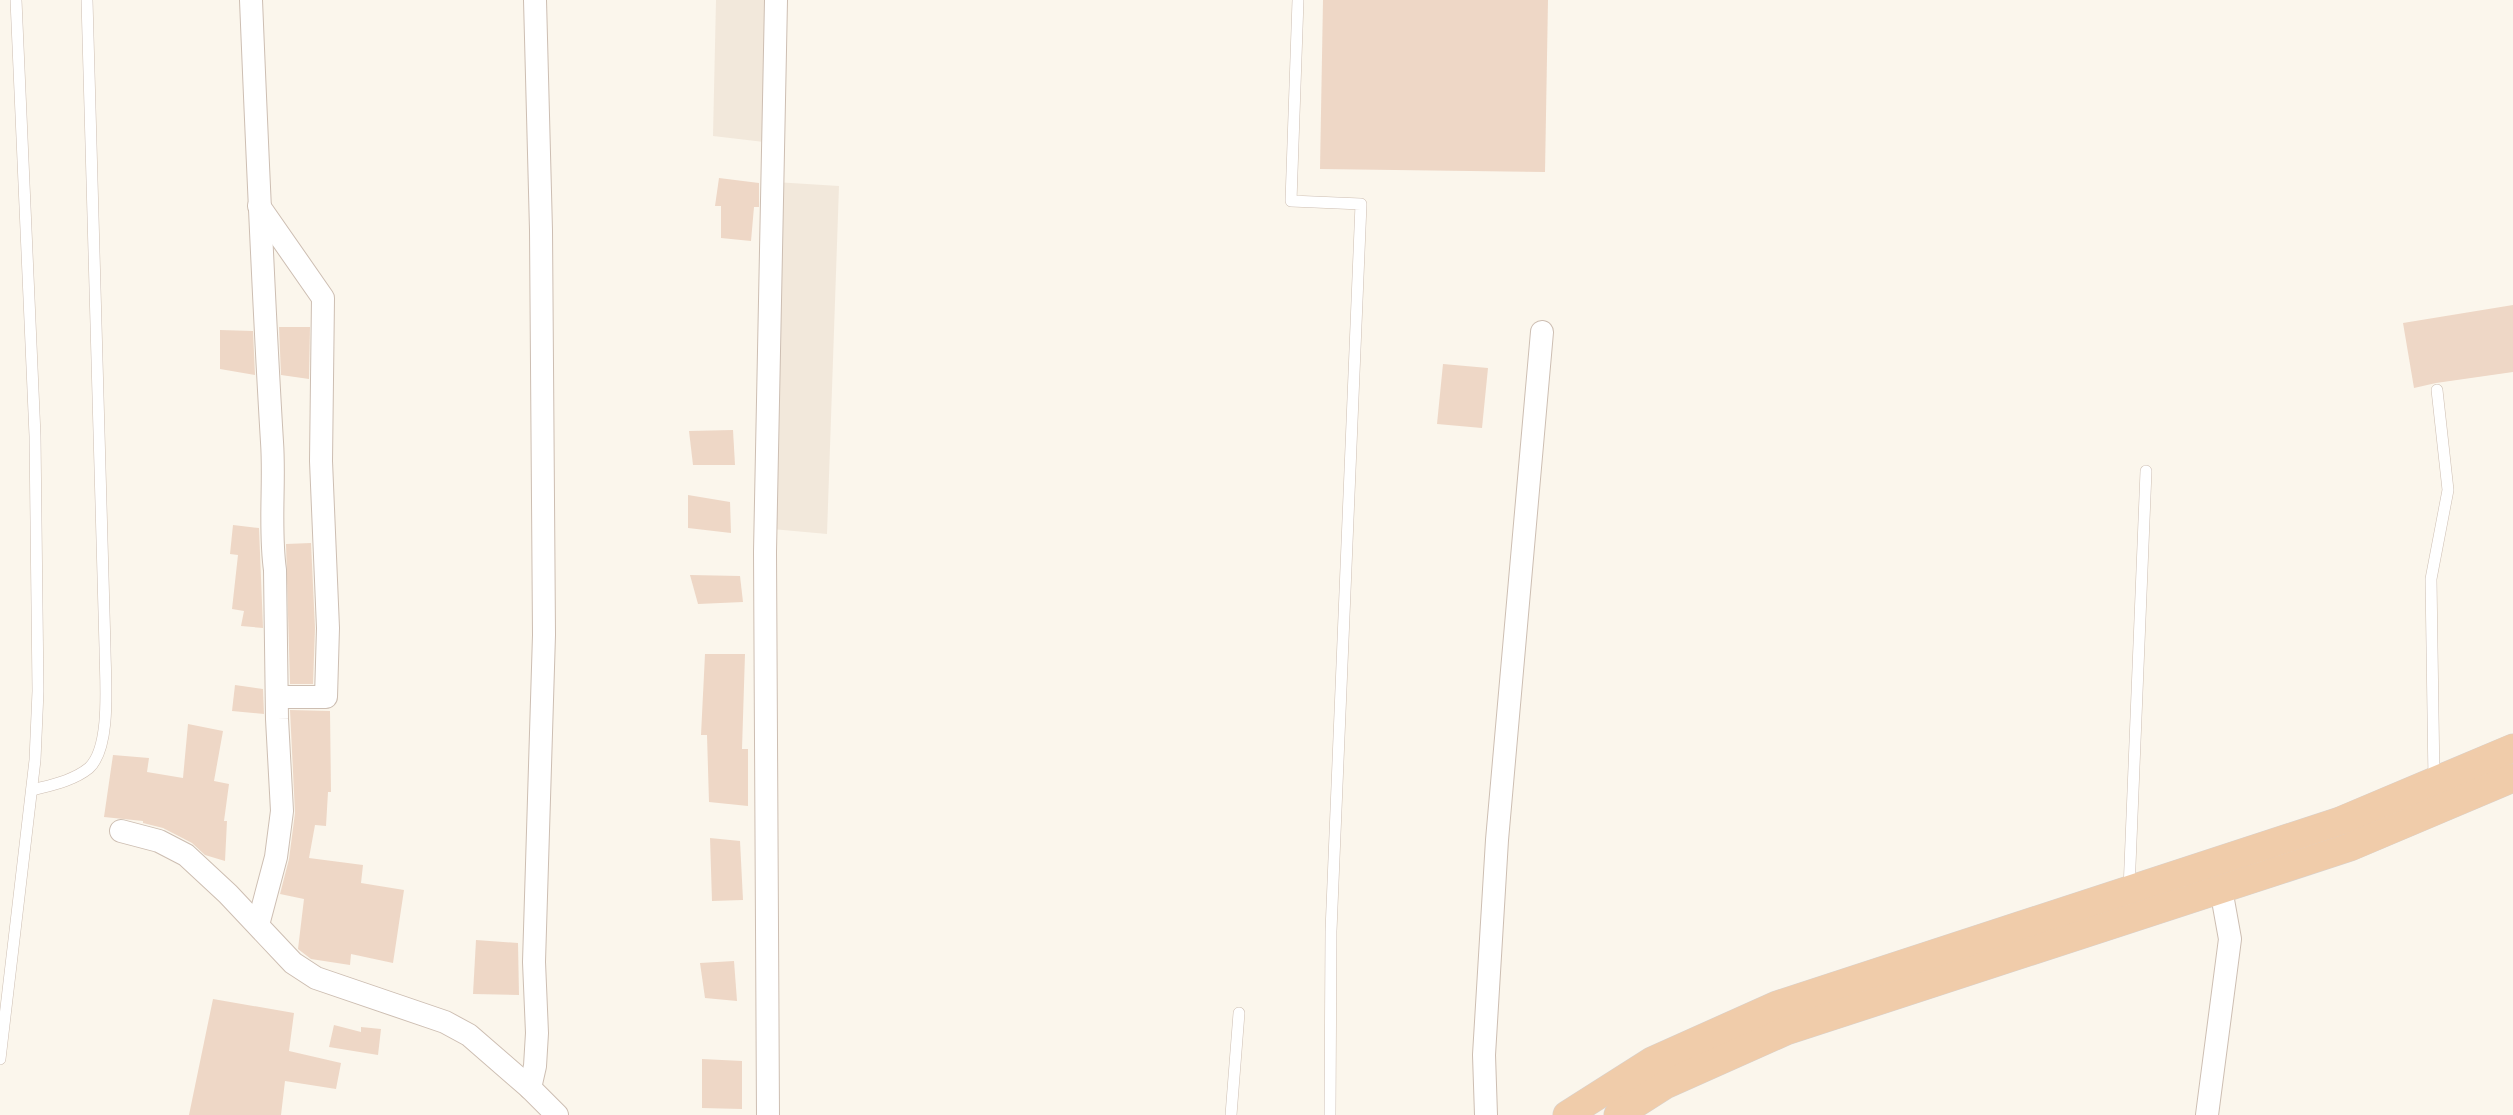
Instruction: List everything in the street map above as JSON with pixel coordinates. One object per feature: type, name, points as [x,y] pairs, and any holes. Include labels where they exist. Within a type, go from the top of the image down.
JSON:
[{"type":"highway","points":[[1567,1115],[1652,1061],[1776,1005],[2340,822],[2513,748]]},
{"type":"highway","points":[[1618,1115],[1665,1085],[1786,1031],[2350,847],[2513,778]]},
{"type":"street","points":[[251,0],[274,466],[272,546],[275,570],[277,697],[282,811],[280,831],[258,925]]},
{"type":"street","points":[[530,1088],[535,1066],[537,1033],[534,962],[544,636],[541,230],[535,0]]},
{"type":"street","points":[[768,1115],[765,552],[776,0]]},
{"type":"street","points":[[260,206],[323,298],[321,461],[328,628],[326,696],[277,697]]},
{"type":"street","points":[[1486,1115],[1484,1055],[1497,840],[1542,332]]},
{"type":"street","points":[[121,831],[159,841],[186,855],[228,894],[293,963],[316,978],[445,1022],[469,1035],[530,1088],[557,1115]]},
{"type":"street","points":[[2207,1115],[2230,939],[2221,889]]},
{"type":"lane","points":[[0,1059],[32,790],[38,691],[35,436],[16,0]]},
{"type":"lane","points":[[32,790],[66,781],[90,767],[102,743],[105,721],[104,619],[87,0]]},
{"type":"lane","points":[[1298,0],[1291,201],[1361,204],[1332,930],[1330,1115]]},
{"type":"lane","points":[[2434,781],[2431,579],[2448,490],[2436,390]]},
{"type":"lane","points":[[2129,890],[2146,471]]},
{"type":"lane","points":[[1231,1115],[1239,1013]]},
{"type":"shaded area","points":[[716,0],[767,0],[764,142],[713,136]]},
{"type":"shaded area","points":[[775,182],[839,186],[827,534],[772,529]]},
{"type":"building","points":[[1323,0],[1548,0],[1545,172],[1320,169]]},
{"type":"building","points":[[719,178],[759,183],[759,207],[754,207],[751,241],[721,238],[721,206],[715,206]]},
{"type":"building","points":[[2513,305],[2513,372],[2414,388],[2403,323]]},
{"type":"building","points":[[279,327],[310,327],[309,379],[281,375]]},
{"type":"building","points":[[220,330],[253,331],[255,375],[220,369]]},
{"type":"building","points":[[1443,364],[1488,368],[1482,428],[1437,424]]},
{"type":"building","points":[[733,430],[735,465],[693,465],[689,431]]},
{"type":"building","points":[[688,495],[730,502],[731,533],[688,528]]},
{"type":"building","points":[[233,525],[259,528],[263,628],[241,626],[244,611],[232,609],[238,555],[230,554]]},
{"type":"building","points":[[311,543],[315,628],[313,684],[290,684],[286,544]]},
{"type":"building","points":[[690,575],[740,576],[743,602],[698,604]]},
{"type":"building","points":[[705,654],[745,654],[742,749],[748,749],[748,806],[709,802],[707,735],[701,735]]},
{"type":"building","points":[[235,685],[263,689],[264,714],[232,711]]},
{"type":"building","points":[[290,710],[330,711],[331,792],[328,792],[326,826],[315,825],[309,858],[363,865],[361,883],[404,890],[393,963],[351,954],[350,965],[311,959],[298,949],[304,899],[280,894],[289,859],[295,813]]},
{"type":"building","points":[[188,724],[223,731],[214,781],[229,784],[224,821],[227,821],[225,861],[205,855],[192,843],[163,828],[143,823],[143,821],[104,817],[113,755],[149,758],[147,772],[183,778]]},
{"type":"building","points":[[710,838],[740,841],[743,900],[712,901]]},
{"type":"building","points":[[476,940],[518,943],[519,995],[473,994]]},
{"type":"building","points":[[734,961],[737,1001],[705,998],[700,963]]},
{"type":"building","points":[[213,999],[294,1013],[289,1051],[341,1063],[336,1089],[285,1081],[281,1115],[189,1115]]},
{"type":"building","points":[[334,1025],[361,1032],[361,1027],[381,1029],[378,1055],[329,1047]]},
{"type":"building","points":[[702,1059],[742,1061],[742,1109],[702,1108]]}]
